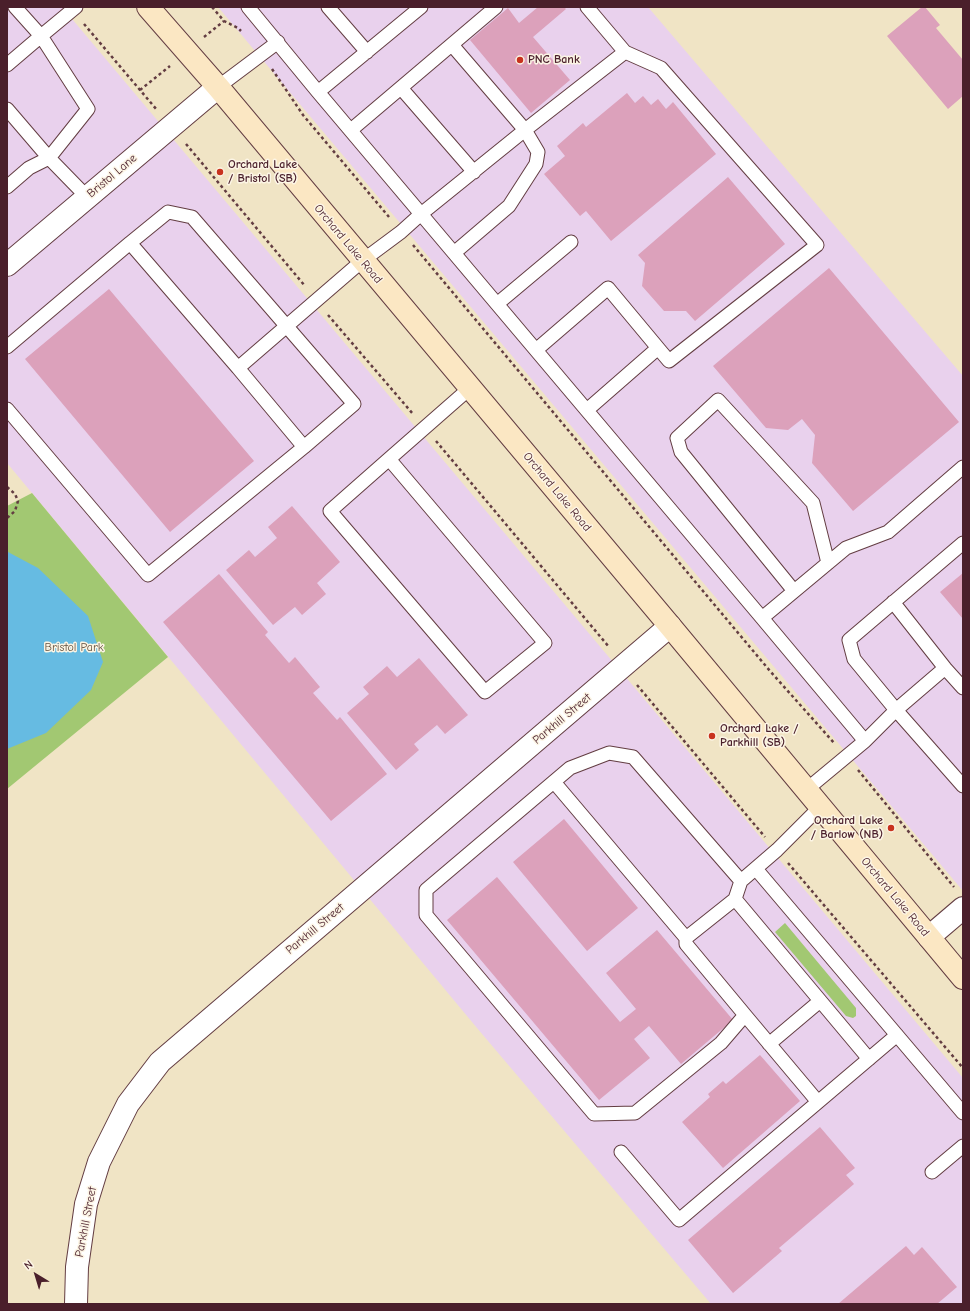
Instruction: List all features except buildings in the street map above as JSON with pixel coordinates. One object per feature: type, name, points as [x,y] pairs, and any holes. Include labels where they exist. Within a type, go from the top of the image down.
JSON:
[{"type":"main road","name":"Orchard Lake Road","points":[[148,7],[218,88],[670,626],[963,978]]},
{"type":"street","name":"Bristol Lane","points":[[7,265],[218,88]]},
{"type":"street","name":"Parkhill Street","points":[[76,1304],[77,1267],[86,1204],[99,1162],[128,1104],[160,1062],[670,626]]},
{"type":"street","points":[[929,937],[960,900]]},
{"type":"lane","points":[[7,188],[29,168],[49,158],[88,109],[41,36],[15,7]]},
{"type":"lane","points":[[248,7],[865,741]]},
{"type":"lane","points":[[328,7],[367,52]]},
{"type":"lane","points":[[318,92],[421,7]]},
{"type":"lane","points":[[351,130],[496,7]]},
{"type":"lane","points":[[536,350],[608,288],[669,361],[817,245],[661,68],[625,52],[587,7]]},
{"type":"lane","points":[[7,65],[74,9]]},
{"type":"lane","points":[[218,88],[278,42]]},
{"type":"lane","points":[[452,44],[525,130],[538,152],[536,164],[509,206],[454,253]]},
{"type":"lane","points":[[238,368],[362,261],[402,232],[421,214],[525,130],[625,52]]},
{"type":"lane","points":[[400,88],[474,172]]},
{"type":"lane","points":[[7,109],[49,158],[87,197]]},
{"type":"lane","points":[[7,347],[168,212],[192,217],[354,404],[148,575],[7,409]]},
{"type":"lane","points":[[497,304],[571,242]]},
{"type":"lane","points":[[130,243],[304,447]]},
{"type":"lane","points":[[587,410],[658,348]]},
{"type":"lane","points":[[389,459],[545,643],[485,692],[330,511],[389,459],[425,428],[470,388]]},
{"type":"lane","points":[[794,591],[681,452],[677,438],[718,400],[813,503],[828,563]]},
{"type":"lane","points":[[762,618],[846,548],[888,532],[963,467]]},
{"type":"lane","points":[[963,543],[849,640],[854,659],[896,710],[963,786]]},
{"type":"lane","points":[[893,602],[944,668],[963,688]]},
{"type":"lane","points":[[806,790],[865,741],[896,710],[944,668]]},
{"type":"lane","points":[[741,881],[633,758],[609,753],[570,768],[426,890],[426,915],[594,1114],[635,1113],[721,1043],[745,1015]]},
{"type":"lane","points":[[554,782],[686,938],[686,944],[818,1102]]},
{"type":"lane","points":[[686,938],[735,899],[741,881],[777,850],[820,806]]},
{"type":"lane","points":[[756,868],[963,1113]]},
{"type":"lane","points":[[735,899],[869,1059]]},
{"type":"lane","points":[[769,1044],[820,1001]]},
{"type":"lane","points":[[621,1152],[679,1220],[897,1035]]},
{"type":"lane","points":[[932,1172],[963,1146]]},
{"type":"path","points":[[212,7],[224,21],[238,28],[263,53],[275,75],[303,116],[402,232],[770,672],[846,756],[960,900]]},
{"type":"path","points":[[74,9],[316,300],[624,666],[637,684],[963,1068]]},
{"type":"path","points":[[7,487],[15,494],[18,501],[15,511],[7,518]]},
{"type":"shaded area","points":[[7,7],[62,7],[963,1078],[963,1304],[711,1304],[477,1028],[7,463]]},
{"type":"shaded area","points":[[218,7],[648,7],[963,376],[963,891]]},
{"type":"green space","name":"Bristol Park","points":[[32,493],[168,657],[7,789],[7,506]]},
{"type":"green space","points":[[785,923],[856,1008],[856,1016],[853,1018],[846,1016],[775,932]]},
{"type":"water","points":[[8,552],[38,568],[88,616],[103,662],[91,690],[46,733],[7,749]]},
{"type":"place","name":"PNC Bank","points":[[520,60]]},
{"type":"place","name":"Orchard Lake / Bristol (SB)","points":[[220,172]]},
{"type":"place","name":"Orchard Lake / Parkhill (SB)","points":[[712,736]]},
{"type":"place","name":"Orchard Lake / Barlow (NB)","points":[[891,828]]}]
